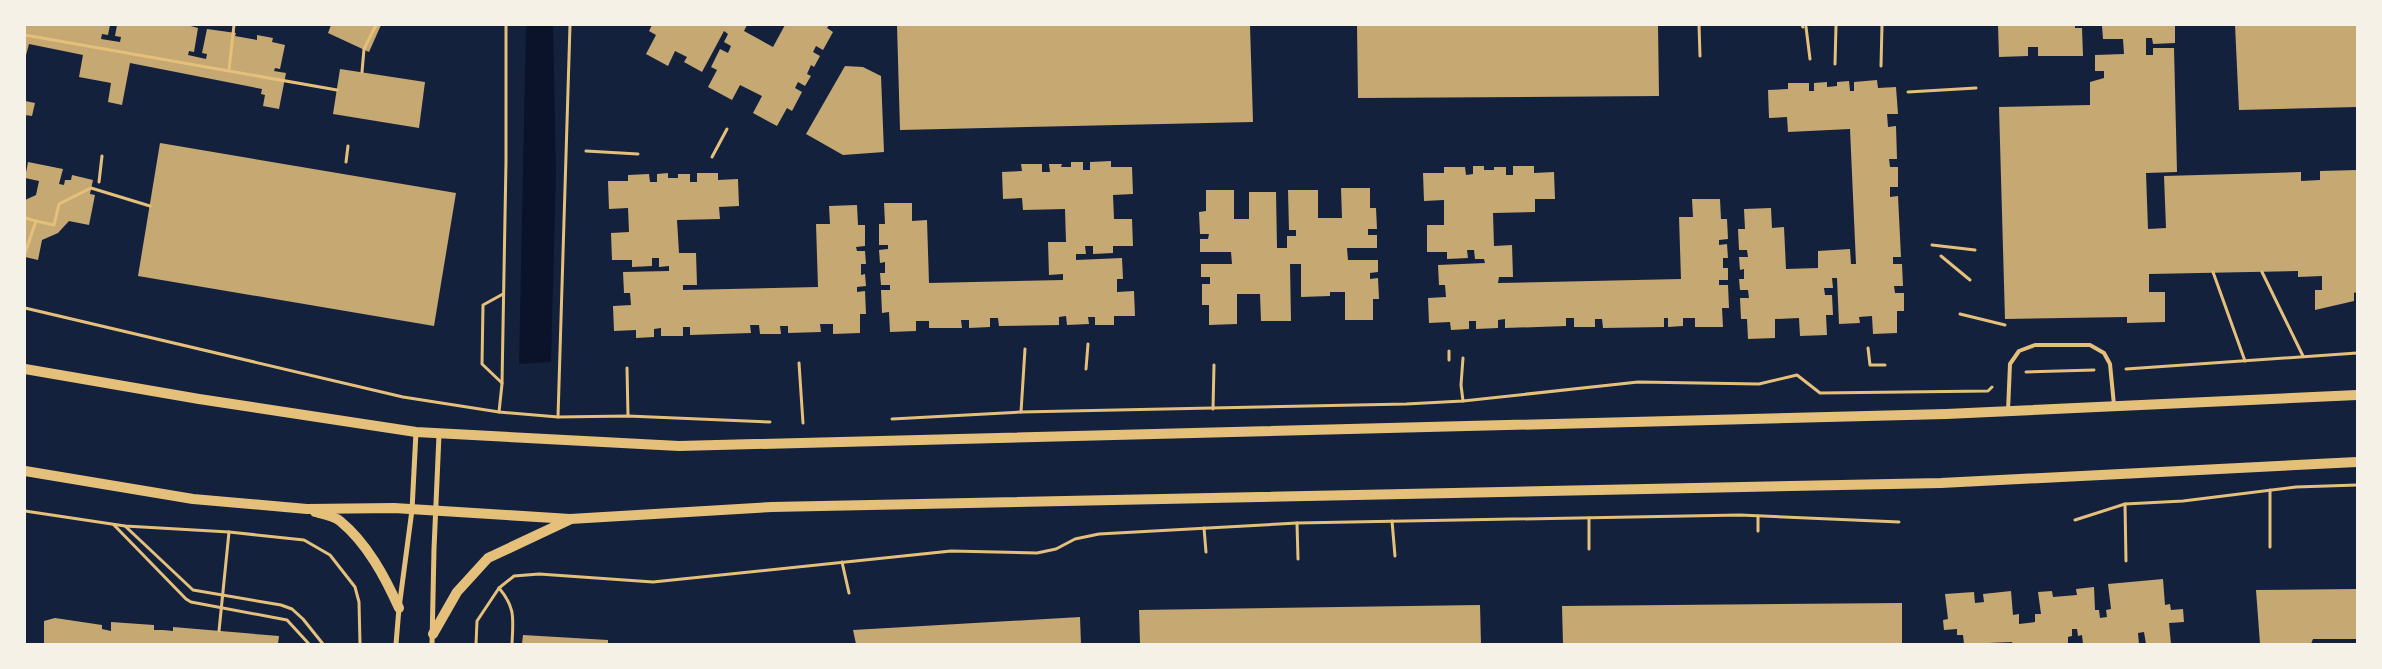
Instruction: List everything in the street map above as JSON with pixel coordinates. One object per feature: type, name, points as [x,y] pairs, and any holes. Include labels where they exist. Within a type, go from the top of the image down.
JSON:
[{"type":"main road","points":[[25,369],[199,399],[439,435],[679,446],[2008,411],[2357,396]]},
{"type":"main road","points":[[25,470],[193,499],[307,509],[394,508],[570,519],[772,507],[1941,483],[2357,462]]},
{"type":"main road","points":[[307,509],[339,520],[357,539],[386,578],[399,608]]},
{"type":"main road","points":[[433,639],[457,592],[488,558],[570,519]]},
{"type":"street","points":[[396,644],[412,510],[416,432]]},
{"type":"street","points":[[433,639],[435,511],[439,435]]},
{"type":"lane","points":[[2008,411],[2010,364],[2019,351],[2035,345],[2090,345],[2104,353],[2111,370],[2114,407]]},
{"type":"path","points":[[229,70],[234,25]]},
{"type":"path","points":[[362,72],[364,49],[376,25]]},
{"type":"path","points":[[499,412],[502,384],[506,25]]},
{"type":"path","points":[[558,418],[570,25]]},
{"type":"path","points":[[1699,25],[1700,56]]},
{"type":"path","points":[[1881,66],[1882,25]]},
{"type":"path","points":[[1804,26],[1810,59]]},
{"type":"path","points":[[1835,64],[1836,26]]},
{"type":"path","points":[[25,35],[337,90]]},
{"type":"path","points":[[1908,92],[1976,88]]},
{"type":"path","points":[[712,157],[726,129]]},
{"type":"path","points":[[346,162],[348,146]]},
{"type":"path","points":[[586,151],[638,154]]},
{"type":"path","points":[[99,182],[102,156]]},
{"type":"path","points":[[25,218],[54,225],[59,204],[91,188],[150,206]]},
{"type":"path","points":[[25,252],[36,221]]},
{"type":"path","points":[[1932,245],[1975,250]]},
{"type":"path","points":[[1941,256],[1970,280]]},
{"type":"path","points":[[2213,272],[2245,360]]},
{"type":"path","points":[[2262,272],[2303,356]]},
{"type":"path","points":[[502,384],[482,364],[483,305],[503,294]]},
{"type":"path","points":[[25,308],[403,397],[478,409],[558,418],[628,416],[774,422]]},
{"type":"path","points":[[1960,314],[2005,324]]},
{"type":"path","points":[[1086,369],[1088,344]]},
{"type":"path","points":[[1868,348],[1870,365],[1884,365]]},
{"type":"path","points":[[1021,412],[1025,349]]},
{"type":"path","points":[[1449,351],[1449,360]]},
{"type":"path","points":[[882,419],[1021,412],[1212,409],[1462,401],[1638,382],[1759,384],[1797,375],[1820,393],[1988,391],[2010,372],[2111,370],[2357,353]]},
{"type":"path","points":[[1462,401],[1463,358]]},
{"type":"path","points":[[799,362],[803,423]]},
{"type":"path","points":[[1212,409],[1214,365]]},
{"type":"path","points":[[627,368],[628,416]]},
{"type":"path","points":[[793,423],[813,423]]},
{"type":"path","points":[[2270,467],[2270,547]]},
{"type":"path","points":[[2076,520],[2125,504],[2183,501],[2270,491],[2357,485]]},
{"type":"path","points":[[2125,504],[2126,561]]},
{"type":"path","points":[[25,511],[125,526],[229,532],[304,540],[330,555],[355,587],[360,602],[360,644]]},
{"type":"path","points":[[1758,516],[1758,531]]},
{"type":"path","points":[[476,644],[477,621],[499,588],[514,576],[539,574],[653,582],[951,551],[1037,552],[1056,549],[1074,540],[1099,534],[1297,523],[1758,516],[1899,522]]},
{"type":"path","points":[[1589,518],[1589,549]]},
{"type":"path","points":[[1392,521],[1395,556]]},
{"type":"path","points":[[1297,523],[1298,559]]},
{"type":"path","points":[[114,524],[186,599],[191,602],[287,620],[309,644]]},
{"type":"path","points":[[125,526],[193,590],[282,605],[292,609],[323,644]]},
{"type":"path","points":[[1204,528],[1206,552]]},
{"type":"path","points":[[219,631],[229,532]]},
{"type":"path","points":[[842,562],[849,593]]},
{"type":"path","points":[[499,588],[513,611],[512,644]]},
{"type":"water","points":[[526,25],[553,25],[556,172],[551,362],[519,364]]},
{"type":"building","points":[[25,25],[110,25],[108,35],[102,34],[101,39],[120,42],[121,37],[115,36],[117,25],[187,25],[198,28],[194,52],[189,51],[188,55],[206,59],[207,54],[202,53],[207,29],[236,33],[235,36],[257,40],[257,35],[273,38],[272,42],[285,45],[280,69],[275,68],[274,71],[286,73],[279,109],[263,106],[265,95],[261,94],[262,89],[130,63],[122,105],[108,102],[111,83],[79,77],[83,55],[29,44],[25,59]]},
{"type":"building","points":[[331,25],[381,25],[369,52],[328,33]]},
{"type":"building","points":[[652,25],[747,25],[744,31],[773,47],[785,25],[829,25],[827,28],[833,32],[823,50],[816,46],[813,52],[820,56],[814,67],[811,65],[807,74],[811,76],[805,86],[798,82],[795,88],[802,92],[792,111],[787,108],[777,126],[753,113],[762,96],[740,85],[732,100],[708,87],[717,70],[711,67],[720,49],[728,53],[731,46],[724,42],[728,34],[724,31],[702,72],[684,62],[687,57],[675,51],[668,66],[646,54],[656,35],[649,31]]},
{"type":"building","points":[[897,25],[1250,25],[1253,122],[900,130]]},
{"type":"building","points":[[1357,25],[1658,25],[1659,96],[1358,98]]},
{"type":"building","points":[[1998,25],[2075,26],[2075,28],[2082,28],[2083,56],[2038,56],[2038,47],[2028,47],[2028,56],[1999,57]]},
{"type":"building","points":[[2175,25],[2175,43],[2153,44],[2152,38],[2146,38],[2146,55],[2153,55],[2153,48],[2174,48],[2177,172],[2146,173],[2148,229],[2166,228],[2164,176],[2301,172],[2301,181],[2320,180],[2320,171],[2357,170],[2357,292],[2354,293],[2354,301],[2315,310],[2315,290],[2322,290],[2322,276],[2298,277],[2298,271],[2149,274],[2149,292],[2165,292],[2165,322],[2127,323],[2127,317],[2005,319],[1999,107],[2090,105],[2090,82],[2104,78],[2104,71],[2095,71],[2095,55],[2124,54],[2123,39],[2103,39],[2102,26]]},
{"type":"building","points":[[2235,25],[2357,25],[2357,107],[2239,110]]},
{"type":"building","points":[[845,66],[863,67],[881,76],[884,152],[843,155],[806,134]]},
{"type":"building","points":[[340,69],[425,82],[419,128],[333,114]]},
{"type":"building","points":[[1877,80],[1878,88],[1896,87],[1898,114],[1887,114],[1888,127],[1896,126],[1897,159],[1889,159],[1890,167],[1898,167],[1898,187],[1890,187],[1890,197],[1898,196],[1901,257],[1893,257],[1893,264],[1902,264],[1903,286],[1894,286],[1895,293],[1904,293],[1904,311],[1897,311],[1897,333],[1873,334],[1872,316],[1859,317],[1860,323],[1839,324],[1837,278],[1832,278],[1833,288],[1824,288],[1825,295],[1832,295],[1833,315],[1826,315],[1827,335],[1800,336],[1799,318],[1775,319],[1775,338],[1748,339],[1747,319],[1741,319],[1740,298],[1749,298],[1748,290],[1740,290],[1739,279],[1744,279],[1744,269],[1740,270],[1739,257],[1748,257],[1747,250],[1739,250],[1738,229],[1745,229],[1744,209],[1771,208],[1772,228],[1784,227],[1786,269],[1818,268],[1818,251],[1850,249],[1851,264],[1856,264],[1850,129],[1788,132],[1787,117],[1769,118],[1768,90],[1788,89],[1788,83],[1809,83],[1809,91],[1814,91],[1814,83],[1827,82],[1827,87],[1837,86],[1837,82],[1849,81],[1850,91],[1854,91],[1854,82]]},
{"type":"building","points":[[25,101],[35,103],[32,116],[25,115]]},
{"type":"building","points":[[160,143],[456,193],[434,326],[138,276]]},
{"type":"building","points":[[1111,161],[1111,167],[1132,167],[1133,194],[1113,195],[1114,219],[1132,219],[1133,246],[1113,246],[1113,253],[1093,254],[1093,246],[1085,246],[1086,254],[1076,254],[1076,260],[1122,258],[1123,279],[1117,279],[1117,292],[1134,291],[1135,316],[1114,316],[1114,325],[1095,325],[1095,317],[1088,317],[1089,324],[1067,325],[1066,316],[1059,317],[1059,325],[999,326],[998,318],[990,318],[990,327],[969,328],[969,320],[961,320],[962,328],[929,328],[929,321],[916,321],[916,331],[890,332],[889,312],[882,313],[881,290],[890,290],[890,285],[881,285],[880,273],[885,273],[885,262],[880,263],[879,250],[888,249],[888,245],[879,245],[879,224],[885,224],[884,203],[912,203],[912,221],[927,220],[929,283],[1063,280],[1063,274],[1049,275],[1048,242],[1066,242],[1065,209],[1023,210],[1022,198],[1003,199],[1002,172],[1022,171],[1021,164],[1042,164],[1042,172],[1050,172],[1049,164],[1062,164],[1061,167],[1071,167],[1071,162],[1083,162],[1083,170],[1090,170],[1090,162]]},
{"type":"building","points":[[28,162],[63,169],[59,184],[64,185],[65,180],[71,180],[72,175],[93,180],[90,194],[95,195],[89,225],[69,221],[58,233],[42,240],[38,260],[25,257],[25,200],[36,195],[39,181],[25,178]]},
{"type":"building","points":[[1473,166],[1484,166],[1484,170],[1494,170],[1494,167],[1506,167],[1506,175],[1513,175],[1513,166],[1534,166],[1534,173],[1554,172],[1555,199],[1535,199],[1535,212],[1493,213],[1494,246],[1512,245],[1513,277],[1499,277],[1498,283],[1681,279],[1679,217],[1693,217],[1692,199],[1720,199],[1721,219],[1727,219],[1728,239],[1719,240],[1719,245],[1727,244],[1728,258],[1723,258],[1723,268],[1728,268],[1728,280],[1719,280],[1719,285],[1728,285],[1729,308],[1722,308],[1723,327],[1695,327],[1695,318],[1683,318],[1683,326],[1668,327],[1668,318],[1664,318],[1664,327],[1603,328],[1602,319],[1595,319],[1595,327],[1574,327],[1574,318],[1566,318],[1566,326],[1505,328],[1505,319],[1498,320],[1498,328],[1476,329],[1476,321],[1469,321],[1469,329],[1451,330],[1450,322],[1429,323],[1428,298],[1446,297],[1445,285],[1439,285],[1438,265],[1485,263],[1484,259],[1475,259],[1474,250],[1467,250],[1468,258],[1447,259],[1447,252],[1427,252],[1427,225],[1444,225],[1444,200],[1424,201],[1423,173],[1444,173],[1444,167],[1465,167],[1466,175],[1473,174]]},
{"type":"building","points":[[668,173],[668,178],[678,178],[678,174],[690,174],[690,182],[697,182],[697,173],[718,173],[718,180],[738,179],[739,206],[719,207],[720,219],[677,220],[679,253],[696,253],[697,285],[683,285],[683,290],[818,287],[816,224],[830,224],[829,206],[857,205],[858,225],[865,225],[865,246],[856,247],[857,251],[865,251],[866,264],[861,264],[861,275],[865,274],[866,286],[857,287],[857,292],[865,291],[866,314],[860,314],[860,333],[833,334],[833,324],[820,324],[821,332],[788,333],[788,326],[780,326],[781,334],[760,334],[759,325],[750,325],[751,333],[690,335],[690,327],[683,327],[683,336],[661,336],[661,328],[654,329],[654,337],[636,338],[636,330],[614,331],[613,306],[631,305],[630,293],[624,293],[623,272],[669,271],[669,266],[659,267],[659,258],[652,258],[652,266],[632,267],[632,260],[612,260],[611,233],[629,232],[628,208],[609,209],[608,181],[628,181],[628,175],[649,174],[650,182],[657,182],[657,174]]},
{"type":"building","points":[[1341,188],[1370,188],[1370,208],[1376,208],[1377,229],[1368,229],[1368,235],[1377,235],[1377,248],[1347,248],[1348,260],[1378,260],[1378,272],[1370,273],[1370,279],[1378,278],[1379,299],[1373,299],[1373,320],[1345,320],[1345,292],[1330,292],[1330,296],[1301,297],[1301,264],[1290,264],[1291,321],[1261,321],[1260,294],[1237,294],[1237,324],[1209,325],[1209,305],[1202,305],[1202,284],[1210,284],[1210,277],[1201,277],[1201,264],[1232,264],[1231,252],[1200,252],[1200,239],[1208,239],[1209,234],[1200,234],[1199,212],[1206,211],[1206,190],[1234,190],[1234,219],[1249,219],[1249,192],[1276,192],[1277,248],[1287,248],[1287,236],[1296,236],[1296,230],[1289,230],[1288,190],[1318,190],[1318,218],[1342,218]]},
{"type":"building","points":[[2163,579],[2165,605],[2170,604],[2171,610],[2183,609],[2184,622],[2169,623],[2171,644],[2146,644],[2144,632],[2138,633],[2139,644],[2083,644],[2082,635],[2078,636],[2077,629],[2072,629],[2072,636],[2068,637],[2068,644],[2013,644],[2012,642],[1964,644],[1963,635],[1957,635],[1957,629],[1944,630],[1943,620],[1948,619],[1945,594],[1974,592],[1975,603],[1984,602],[1983,594],[2011,591],[2013,615],[2019,614],[2019,624],[2035,622],[2035,614],[2041,614],[2038,592],[2052,591],[2053,597],[2077,595],[2076,589],[2094,587],[2095,610],[2099,610],[2100,618],[2107,617],[2106,610],[2111,609],[2108,584]]},
{"type":"building","points":[[2357,589],[2357,639],[2313,639],[2311,644],[2260,644],[2256,590]]},
{"type":"building","points":[[1902,603],[1902,644],[1563,644],[1562,606]]},
{"type":"building","points":[[1480,605],[1481,644],[1140,644],[1139,610]]},
{"type":"building","points":[[1080,617],[1081,644],[856,644],[853,630]]},
{"type":"building","points":[[55,618],[102,625],[102,629],[111,631],[111,622],[154,625],[154,630],[173,631],[173,627],[279,636],[278,644],[44,644],[44,621]]},
{"type":"building","points":[[523,635],[608,640],[608,644],[522,644]]}]
